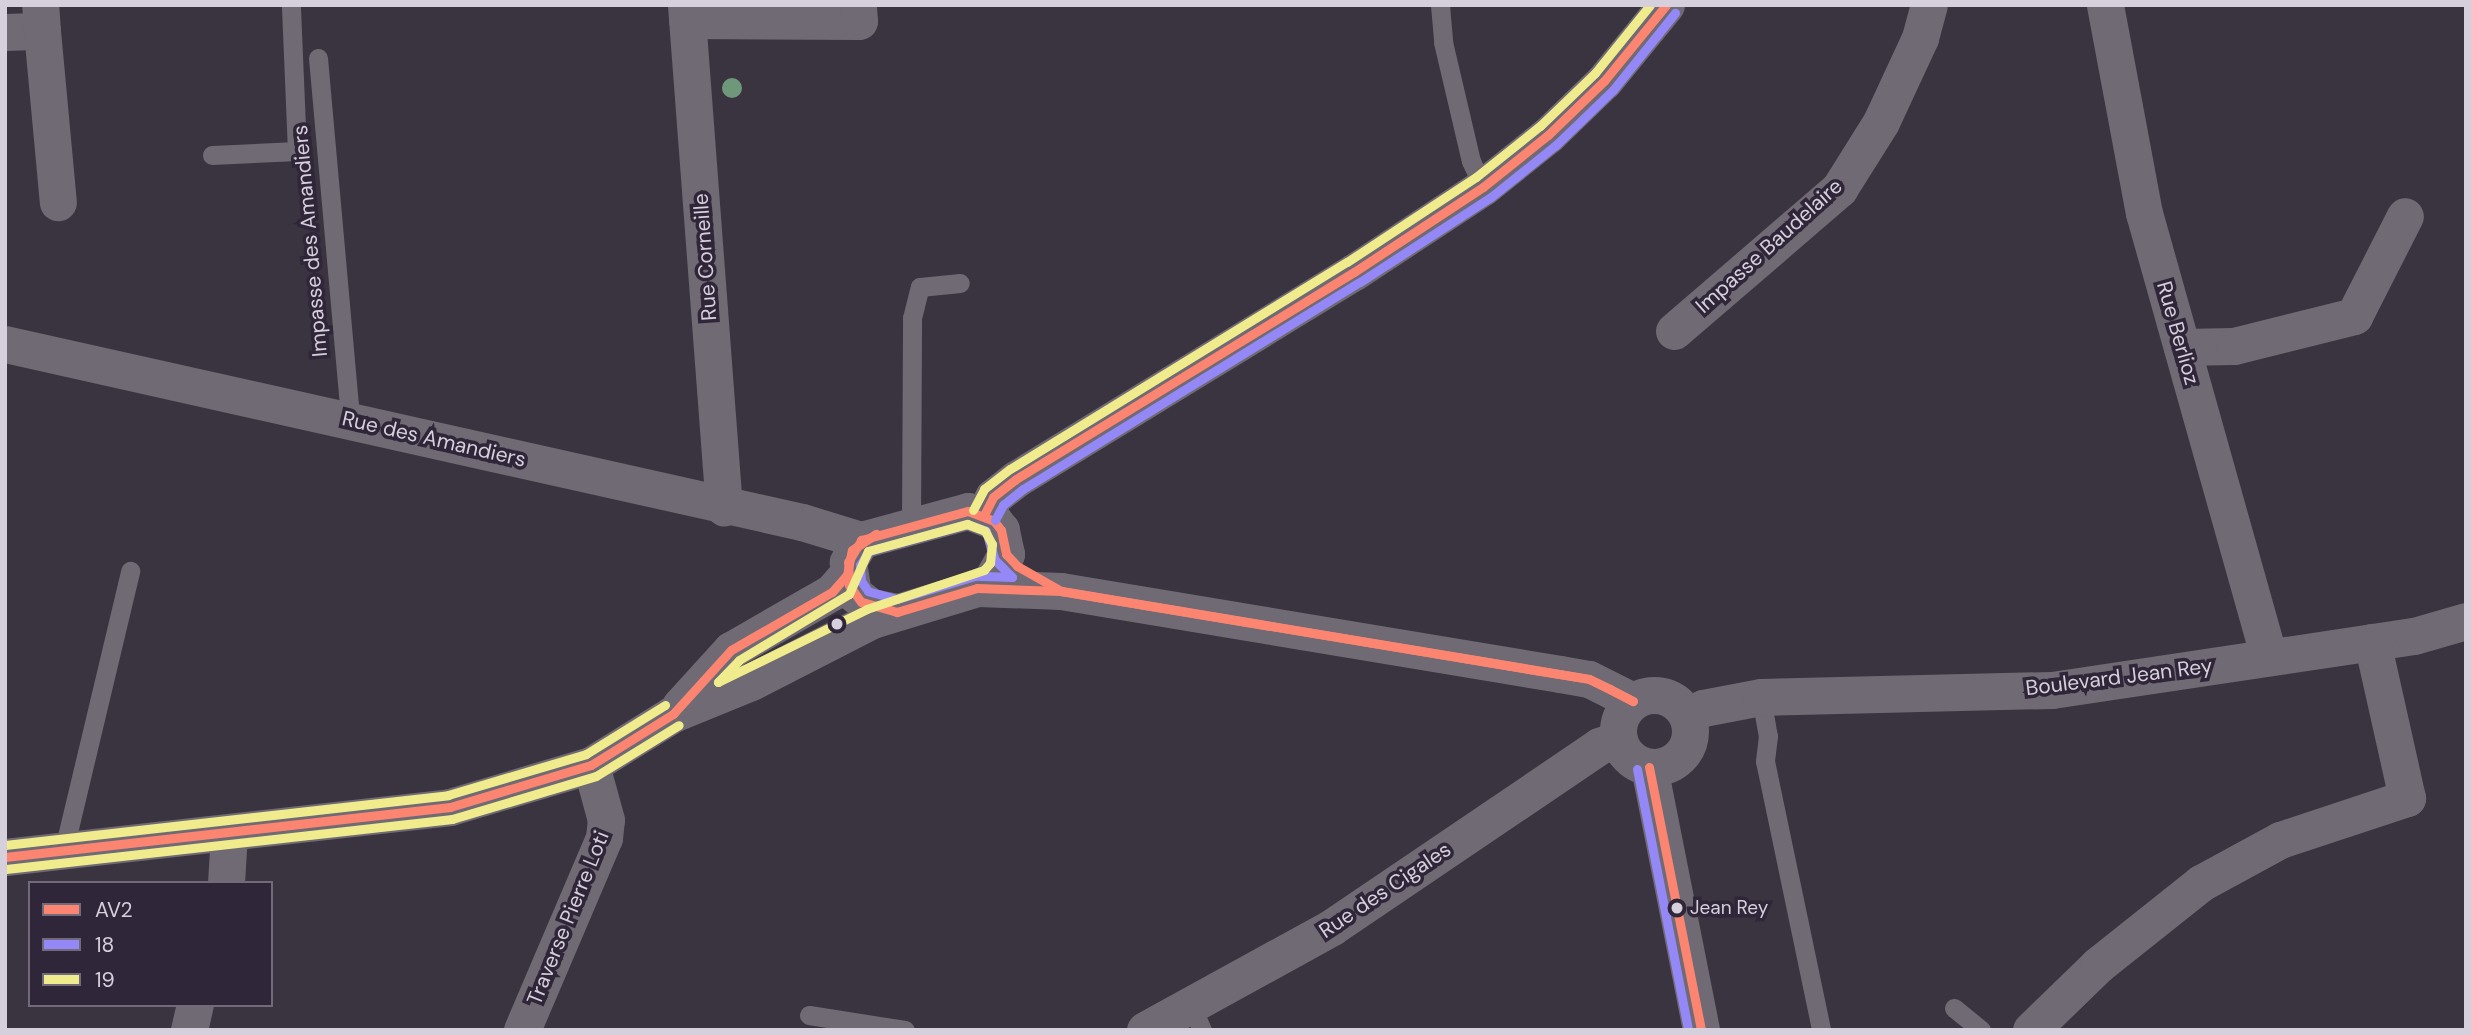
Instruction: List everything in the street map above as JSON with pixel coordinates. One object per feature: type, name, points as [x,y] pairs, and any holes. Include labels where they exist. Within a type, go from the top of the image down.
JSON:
[{"type":"street","points":[[687,13],[859,21],[858,5]]},
{"type":"street","points":[[984,515],[993,497],[1016,479],[1354,272],[1483,187],[1548,135],[1604,81],[1666,5]]},
{"type":"street","name":"Impasse Baudelaire","points":[[1674,331],[1839,190],[1881,122],[1920,38],[1929,5]]},
{"type":"street","name":"Rue Berlioz","points":[[2105,5],[2144,213],[2269,657]]},
{"type":"street","name":"Rue Corneille","points":[[687,13],[724,508]]},
{"type":"street","points":[[5,32],[41,18],[58,202]]},
{"type":"street","points":[[2182,347],[2234,346],[2354,316],[2405,216]]},
{"type":"street","name":"Rue des Amandiers","points":[[5,344],[350,419],[724,508],[802,522],[861,540]]},
{"type":"street","points":[[673,714],[731,650],[832,592],[847,575],[852,550],[861,540],[911,523],[968,511],[984,515],[1001,530],[1006,554],[1002,569],[977,588]]},
{"type":"street","points":[[1006,554],[1061,592]]},
{"type":"street","points":[[847,575],[861,602],[897,612]]},
{"type":"street","points":[[5,857],[450,807],[591,765],[673,714],[897,612],[977,588],[1061,592],[1589,679],[1633,701],[1664,696],[1688,716],[1688,746],[1665,765],[1649,766],[1630,757],[1619,738],[1621,718],[1633,701]]},
{"type":"street","name":"Boulevard Jean Rey","points":[[1688,716],[1703,708],[1761,697],[2052,690],[2372,642],[2466,621]]},
{"type":"street","points":[[2031,1030],[2098,965],[2201,883],[2280,839],[2407,798],[2372,642]]},
{"type":"street","name":"Rue des Cigales","points":[[1144,1030],[1196,1016],[1332,928],[1598,746],[1619,738]]},
{"type":"street","name":"Traverse Pierre Loti","points":[[522,1030],[604,838],[606,820],[591,765]]},
{"type":"street","points":[[1649,766],[1701,1030]]},
{"type":"street","points":[[226,881],[229,833]]},
{"type":"street","points":[[189,1030],[195,1007]]},
{"type":"lane","points":[[212,155],[297,151],[291,5]]},
{"type":"lane","points":[[1440,5],[1443,41],[1468,148],[1483,187]]},
{"type":"lane","name":"Impasse des Amandiers","points":[[318,58],[350,419]]},
{"type":"lane","points":[[911,523],[912,318],[920,288],[960,283]]},
{"type":"lane","points":[[64,849],[130,571]]},
{"type":"lane","points":[[1761,697],[1768,736],[1765,761],[1821,1030]]},
{"type":"lane","points":[[1954,1008],[1980,1030]]},
{"type":"lane","points":[[809,1015],[905,1030]]},
{"type":"transit line","name":"19","points":[[973,510],[984,489],[1010,469],[1347,262],[1476,177],[1540,126],[1595,73],[1650,5]]},
{"type":"transit line","name":"AV2","points":[[984,515],[993,497],[1016,479],[1354,272],[1483,187],[1548,135],[1604,81],[1666,5]]},
{"type":"transit line","name":"18","points":[[995,520],[1003,505],[1023,489],[1360,282],[1491,197],[1556,145],[1613,90],[1675,13]]},
{"type":"transit line","name":"AV2","points":[[968,511],[994,521],[1001,530],[1006,554],[1017,566],[1061,591],[977,588],[897,612],[861,602],[849,585],[848,562],[861,540],[968,511]]},
{"type":"transit line","name":"18","points":[[967,524],[986,531],[995,560],[1012,577],[975,576],[897,599],[868,591],[861,581],[860,565],[869,551],[967,524]]},
{"type":"transit line","name":"19","points":[[967,524],[985,531],[992,544],[990,563],[984,570],[867,609],[718,682],[739,660],[849,594],[868,551],[967,524]]},
{"type":"transit line","name":"AV2","points":[[5,857],[450,807],[591,765],[673,714],[731,650],[832,592],[847,575],[852,550],[876,534]]},
{"type":"transit line","name":"AV2","points":[[1061,591],[1589,679]]},
{"type":"transit line","name":"AV2","points":[[1061,591],[1589,679]]},
{"type":"transit line","name":"AV2","points":[[1589,679],[1610,689],[1633,701],[1589,679]]},
{"type":"transit line","name":"19","points":[[5,845],[448,795],[586,754],[665,705]]},
{"type":"transit line","name":"19","points":[[596,776],[679,725]]},
{"type":"transit line","name":"AV2","points":[[1649,767],[1701,1030]]},
{"type":"transit line","name":"18","points":[[1637,769],[1688,1030]]},
{"type":"transit line","name":"19","points":[[6,869],[452,819],[596,776]]},
{"type":"place","name":"Jean Rey","points":[[1677,908]]}]
